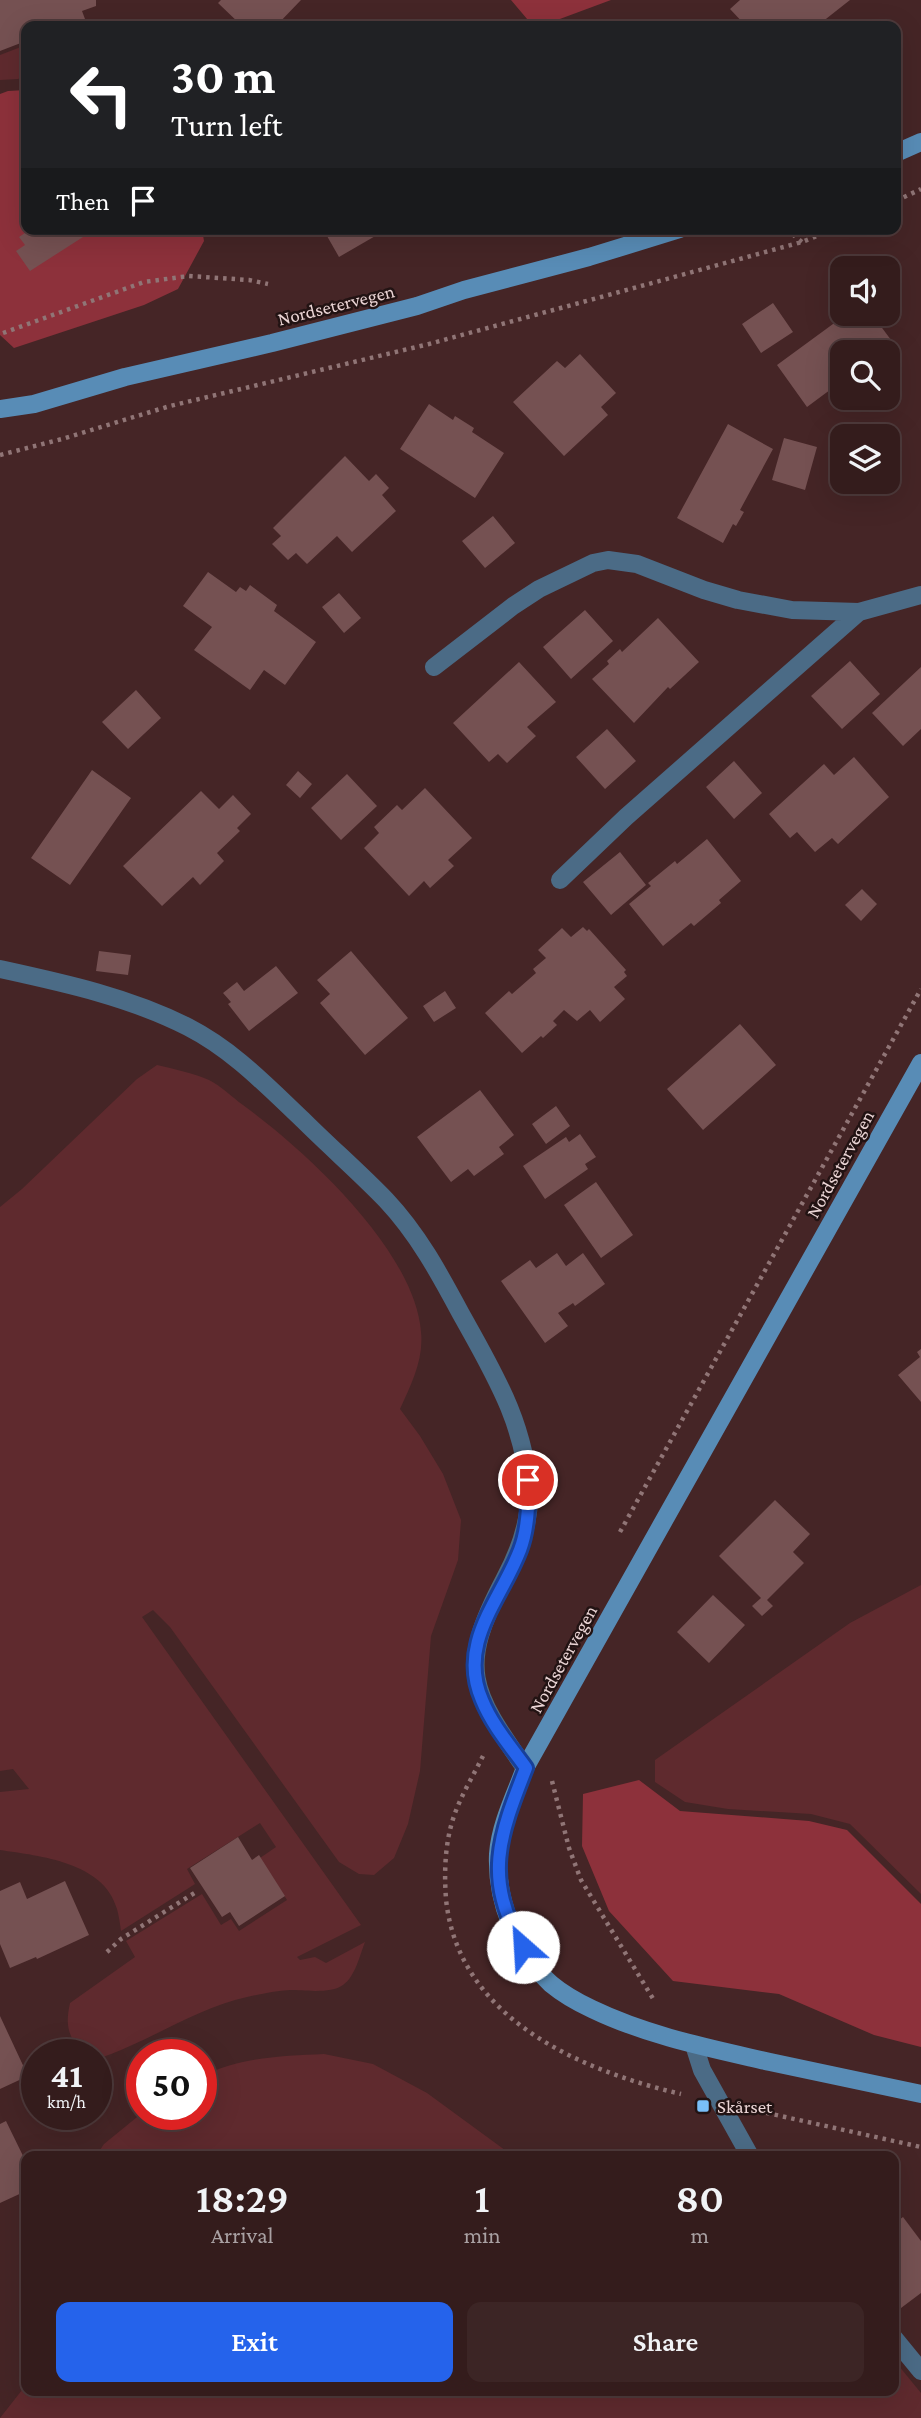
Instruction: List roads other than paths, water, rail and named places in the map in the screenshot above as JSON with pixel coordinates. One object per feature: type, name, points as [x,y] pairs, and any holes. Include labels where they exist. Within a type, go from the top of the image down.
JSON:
[{"type":"main road","points":[[901,151],[921,142]]},
{"type":"main road","name":"Nordsetervegen","points":[[0,409],[34,404],[125,377],[417,306],[464,290],[576,261],[660,235]]},
{"type":"main road","name":"Nordsetervegen","points":[[921,1063],[526,1768],[504,1825],[498,1852],[499,1884],[511,1926],[535,1967],[552,1985],[574,2000],[656,2035],[921,2094]]},
{"type":"street","points":[[434,667],[539,589],[593,563],[608,560],[637,564],[738,600],[792,610],[859,612],[921,595]]},
{"type":"street","points":[[560,880],[626,817],[859,612]]},
{"type":"street","points":[[0,969],[68,984],[136,1004],[189,1028],[239,1060],[387,1201],[426,1248],[505,1393],[526,1460],[529,1500],[521,1548],[492,1602],[477,1641],[474,1671],[482,1700],[500,1732],[526,1768]]},
{"type":"street","points":[[694,2045],[702,2070],[747,2151]]},
{"type":"street","points":[[899,2344],[921,2371]]},
{"type":"place","name":"Skårset","points":[[703,2106]]}]
